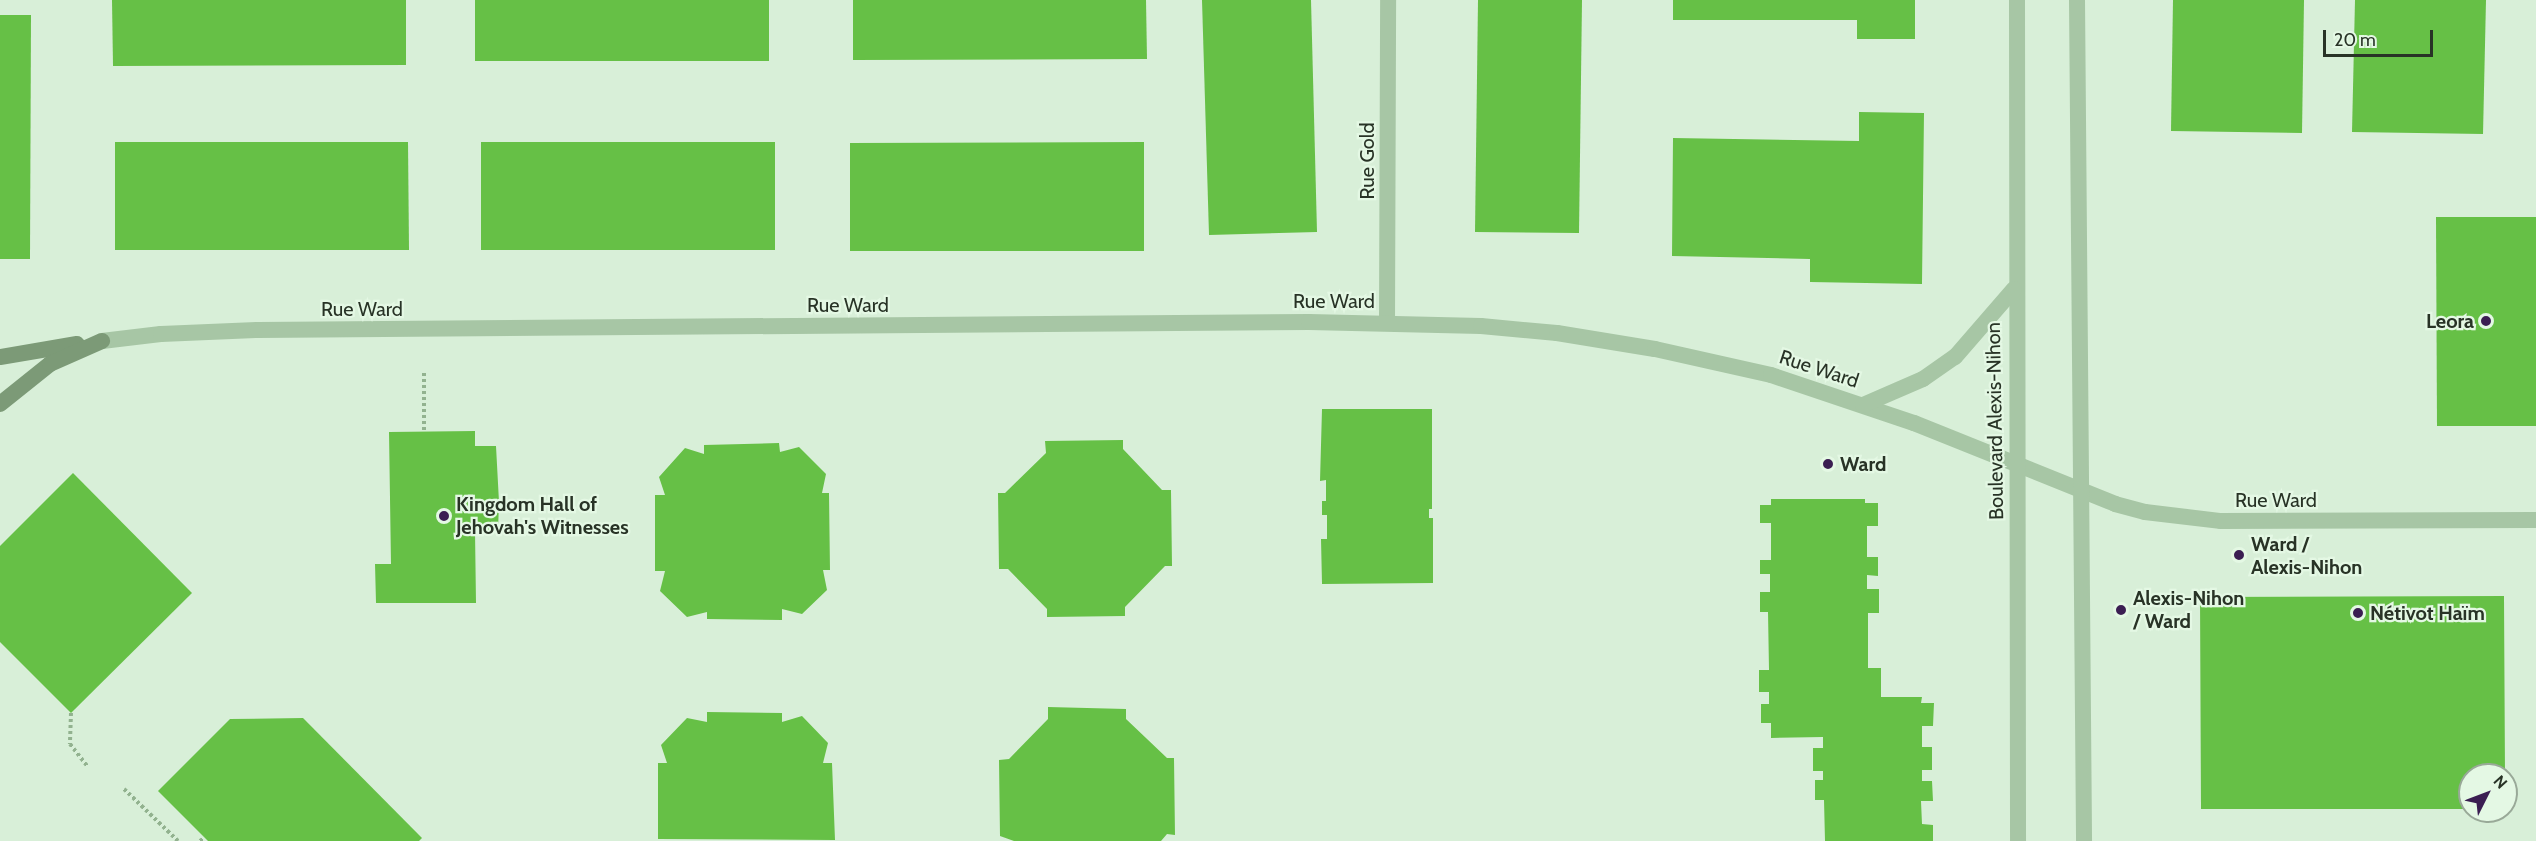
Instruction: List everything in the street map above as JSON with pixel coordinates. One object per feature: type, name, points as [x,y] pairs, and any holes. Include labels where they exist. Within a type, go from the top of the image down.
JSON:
[{"type":"main road","points":[[0,357],[102,341]]},
{"type":"main road","points":[[0,404],[50,364],[102,341]]},
{"type":"street","name":"Rue Gold","points":[[1387,322],[1388,0]]},
{"type":"street","name":"Boulevard Alexis-Nihon","points":[[2016,0],[2014,289],[2018,841]]},
{"type":"street","points":[[2078,0],[2084,841]]},
{"type":"street","points":[[1863,405],[1923,379],[1955,357],[2014,289]]},
{"type":"street","name":"Rue Ward","points":[[102,341],[236,330],[1387,322],[1557,333],[1655,349],[1772,375],[1863,405],[2126,508],[2197,520],[2536,520]]},
{"type":"path","points":[[424,373],[424,431]]},
{"type":"path","points":[[71,713],[70,744],[88,767]]},
{"type":"path","points":[[124,789],[178,841]]},
{"type":"building","points":[[112,0],[406,0],[406,65],[113,66]]},
{"type":"building","points":[[475,0],[769,0],[769,61],[475,61]]},
{"type":"building","points":[[853,0],[1146,0],[1147,59],[853,60]]},
{"type":"building","points":[[1202,0],[1311,0],[1317,232],[1209,235]]},
{"type":"building","points":[[1478,0],[1582,0],[1579,233],[1475,232]]},
{"type":"building","points":[[1673,0],[1915,0],[1915,39],[1857,39],[1857,20],[1673,20]]},
{"type":"building","points":[[2173,0],[2304,0],[2302,133],[2171,131]]},
{"type":"building","points":[[2355,0],[2486,0],[2483,134],[2352,132]]},
{"type":"building","points":[[0,15],[31,15],[30,259],[0,259]]},
{"type":"building","points":[[1859,112],[1924,113],[1922,284],[1810,282],[1810,259],[1672,256],[1673,138],[1859,141]]},
{"type":"building","points":[[115,142],[408,142],[409,250],[115,250]]},
{"type":"building","points":[[481,142],[775,142],[775,250],[481,250]]},
{"type":"building","points":[[1144,142],[1144,251],[850,251],[850,143]]},
{"type":"building","name":"Leora","points":[[2436,217],[2536,217],[2536,426],[2437,426]]},
{"type":"building","points":[[1322,409],[1432,409],[1432,509],[1429,509],[1429,518],[1433,518],[1433,583],[1322,584],[1321,539],[1327,539],[1327,515],[1322,515],[1322,501],[1326,501],[1326,480],[1320,481]]},
{"type":"building","name":"Kingdom Hall of Jehovah's Witnesses","points":[[475,431],[475,446],[496,446],[499,502],[498,531],[475,531],[476,603],[376,603],[375,564],[391,564],[389,432]]},
{"type":"building","points":[[1123,440],[1123,449],[1162,490],[1171,490],[1172,566],[1165,566],[1125,607],[1125,616],[1047,617],[1047,609],[1008,569],[999,569],[998,493],[1005,493],[1046,453],[1045,441]]},
{"type":"building","points":[[779,443],[780,452],[799,447],[826,474],[822,493],[829,493],[830,570],[823,570],[827,590],[802,614],[782,609],[782,620],[707,619],[707,612],[687,617],[660,591],[665,571],[655,571],[655,495],[665,495],[659,477],[685,448],[704,454],[704,445]]},
{"type":"building","points":[[73,473],[192,593],[71,713],[0,642],[0,546]]},
{"type":"building","points":[[1771,499],[1865,499],[1865,503],[1878,503],[1878,526],[1867,526],[1867,557],[1878,557],[1878,576],[1867,575],[1867,589],[1879,589],[1879,613],[1868,613],[1868,668],[1881,668],[1881,697],[1922,697],[1921,703],[1934,703],[1933,726],[1922,726],[1922,747],[1932,747],[1932,770],[1922,770],[1922,781],[1932,781],[1933,801],[1921,801],[1922,824],[1933,825],[1933,841],[1825,841],[1824,800],[1815,800],[1815,780],[1823,780],[1823,771],[1813,771],[1813,748],[1823,748],[1823,737],[1771,738],[1771,723],[1761,723],[1761,704],[1769,704],[1769,692],[1759,692],[1759,670],[1769,670],[1768,612],[1760,612],[1760,592],[1770,592],[1770,574],[1760,574],[1760,560],[1771,560],[1771,523],[1760,523],[1760,505],[1771,505]]},
{"type":"building","points":[[2504,596],[2505,763],[2458,763],[2458,809],[2201,809],[2200,597]]},
{"type":"building","points":[[1048,707],[1126,709],[1126,719],[1167,758],[1174,758],[1175,835],[1167,834],[1161,841],[1014,841],[1000,836],[999,760],[1009,759],[1048,719]]},
{"type":"building","points":[[707,712],[782,713],[782,722],[802,716],[828,743],[823,763],[832,763],[835,840],[658,839],[658,763],[667,763],[661,745],[687,718],[707,722]]},
{"type":"building","points":[[303,718],[422,838],[419,841],[208,841],[158,791],[230,719]]},
{"type":"place","name":"Leora","points":[[2486,321]]},
{"type":"place","name":"Ward","points":[[1828,464]]},
{"type":"place","name":"Kingdom Hall of Jehovah's Witnesses","points":[[444,516]]},
{"type":"place","name":"Ward / Alexis-Nihon","points":[[2239,555]]},
{"type":"place","name":"Alexis-Nihon / Ward","points":[[2121,610]]},
{"type":"place","name":"Nétivot Haïm","points":[[2358,613]]}]
